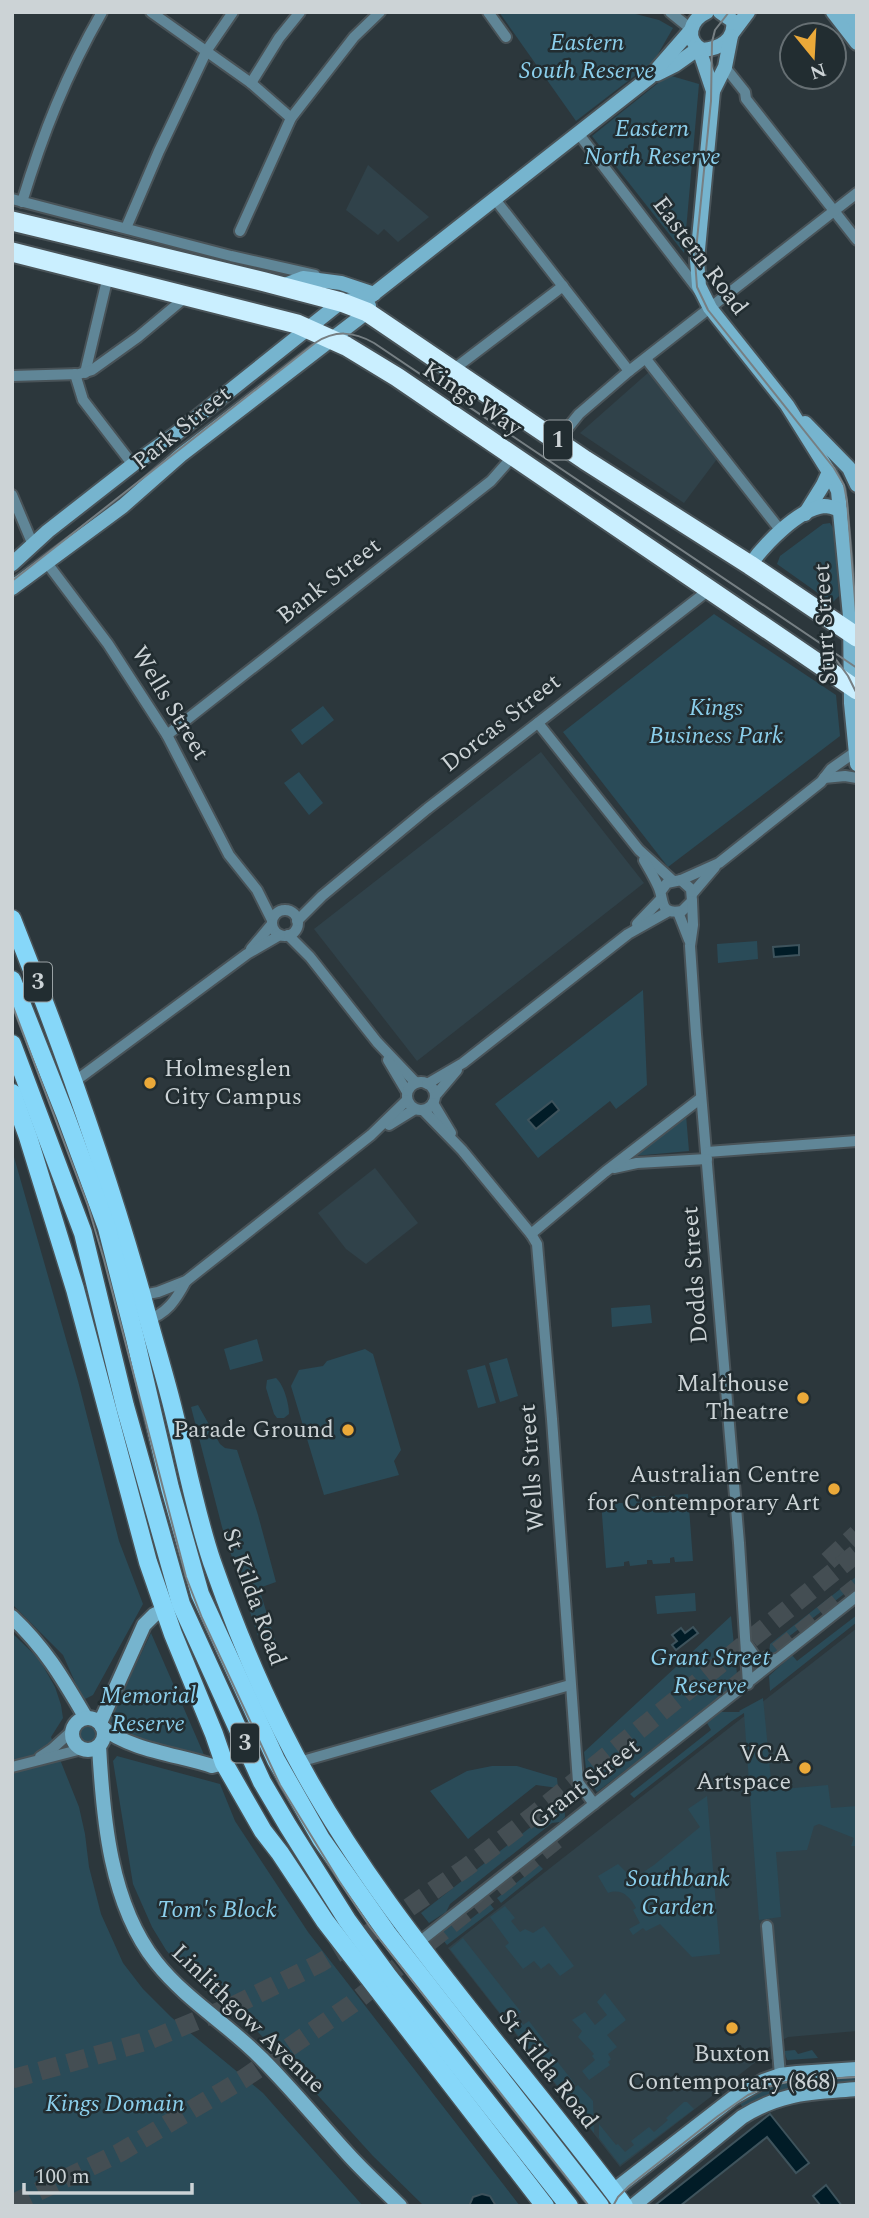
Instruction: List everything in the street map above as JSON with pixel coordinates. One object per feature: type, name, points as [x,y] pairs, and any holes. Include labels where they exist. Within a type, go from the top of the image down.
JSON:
[{"type":"highway","name":"Kings Way","points":[[12,221],[150,245],[341,302],[371,301],[454,369],[585,460],[854,635]]},
{"type":"highway","name":"Kings Way","points":[[12,252],[308,328],[332,339],[397,377],[854,687]]},
{"type":"main road","name":"St Kilda Road","points":[[12,919],[74,1082],[140,1323],[212,1561],[247,1654],[299,1762],[338,1830],[377,1889],[624,2206]]},
{"type":"main road","name":"St Kilda Road","points":[[12,979],[133,1297]]},
{"type":"main road","points":[[12,1044],[136,1524],[173,1607],[224,1763],[263,1831],[331,1930],[545,2206]]},
{"type":"main road","points":[[27,1108],[58,1094],[74,1082]]},
{"type":"main road","points":[[12,1093],[27,1108]]},
{"type":"main road","name":"St Kilda Road","points":[[140,1323],[170,1488],[200,1594],[282,1771],[321,1839],[362,1900],[600,2205]]},
{"type":"main road","points":[[173,1607],[200,1594]]},
{"type":"main road","name":"3","points":[[173,1607],[262,1782],[347,1920],[569,2206]]},
{"type":"main road","points":[[214,1734],[262,1782]]},
{"type":"main road","points":[[282,1771],[299,1762]]},
{"type":"main road","points":[[448,2010],[459,1994]]},
{"type":"main road","points":[[600,2205],[612,2191]]},
{"type":"street","points":[[17,201],[54,107],[102,12]]},
{"type":"street","points":[[151,12],[251,83],[291,118]]},
{"type":"street","points":[[126,228],[156,156],[207,50],[233,12]]},
{"type":"street","points":[[251,83],[279,38],[300,12]]},
{"type":"street","points":[[240,231],[291,118],[354,37],[380,12]]},
{"type":"street","points":[[488,12],[506,37]]},
{"type":"street","points":[[670,12],[691,29],[691,37],[699,49],[713,91]]},
{"type":"street","points":[[698,12],[706,13]]},
{"type":"street","points":[[707,302],[697,271],[713,91],[725,67],[732,34],[732,20],[720,12]]},
{"type":"street","points":[[732,34],[748,12]]},
{"type":"street","points":[[833,12],[857,43]]},
{"type":"street","points":[[848,12],[857,24]]},
{"type":"street","name":"Park Street","points":[[650,78],[697,18],[706,13]]},
{"type":"street","name":"Park Street","points":[[12,589],[123,506],[181,455],[332,339],[371,301],[494,198],[578,133],[650,78],[699,49],[718,47],[732,34]]},
{"type":"street","points":[[725,67],[857,240]]},
{"type":"street","name":"Eastern Road","points":[[578,133],[787,405],[832,478]]},
{"type":"street","points":[[558,440],[579,414],[646,359],[707,302],[857,193]]},
{"type":"street","points":[[494,198],[629,372]]},
{"type":"street","name":"Kings Way","points":[[17,201],[126,228],[150,245],[316,275],[320,280]]},
{"type":"street","points":[[108,276],[80,374],[83,400],[133,465]]},
{"type":"street","points":[[282,286],[303,278],[320,280],[347,285],[371,301]]},
{"type":"street","points":[[454,369],[564,286]]},
{"type":"street","points":[[12,376],[80,374],[97,366],[138,337],[187,296]]},
{"type":"street","name":"Park Street","points":[[12,564],[341,302]]},
{"type":"street","points":[[646,359],[781,531]]},
{"type":"street","name":"Eastern Road","points":[[787,405],[855,476]]},
{"type":"street","name":"Bank Street","points":[[167,735],[491,481],[513,456]]},
{"type":"street","points":[[805,514],[823,485],[832,478],[855,476]]},
{"type":"street","name":"Sturt Street","points":[[832,478],[841,510],[854,635],[856,758]]},
{"type":"street","points":[[12,495],[33,545]]},
{"type":"street","points":[[750,565],[765,545],[805,514],[825,506],[841,510]]},
{"type":"street","name":"Wells Street","points":[[33,545],[108,644],[167,735],[229,855],[257,891],[274,931],[284,935],[310,957],[377,1042],[413,1103],[462,1150],[536,1241],[578,1782],[594,1804]]},
{"type":"street","name":"Dorcas Street","points":[[292,918],[427,809],[710,589]]},
{"type":"street","points":[[538,723],[639,850],[676,880],[689,886],[692,897]]},
{"type":"street","points":[[413,1103],[422,1084],[463,1063],[628,934],[673,911],[686,909],[692,897],[719,863],[824,778],[831,769],[856,758]]},
{"type":"street","points":[[824,778],[857,778]]},
{"type":"street","points":[[639,850],[660,895],[673,911]]},
{"type":"street","points":[[628,934],[667,883],[719,863]]},
{"type":"street","name":"Wells Street","points":[[257,891],[292,918],[310,957]]},
{"type":"street","name":"Dodds Street","points":[[692,897],[693,925],[690,946],[748,1684]]},
{"type":"street","name":"Dodds Street","points":[[673,911],[690,946]]},
{"type":"street","points":[[74,1082],[247,954],[284,935],[292,918],[276,913],[247,954]]},
{"type":"street","name":"Wells Street","points":[[377,1042],[422,1084],[432,1089],[434,1099],[462,1150]]},
{"type":"street","points":[[133,1297],[167,1289],[186,1281],[413,1103],[434,1099],[463,1063]]},
{"type":"street","points":[[531,1234],[605,1172],[701,1098]]},
{"type":"street","points":[[605,1172],[637,1163],[857,1141]]},
{"type":"street","points":[[140,1323],[159,1317],[174,1303],[186,1281]]},
{"type":"street","name":"Grant Street","points":[[418,1943],[857,1596]]},
{"type":"street","points":[[94,1722],[114,1688],[144,1625],[154,1615],[173,1607]]},
{"type":"street","points":[[12,1618],[38,1644],[104,1735],[92,1747]]},
{"type":"street","points":[[745,1636],[748,1649],[756,1658],[769,1661],[778,1658]]},
{"type":"street","points":[[62,1676],[70,1698],[75,1743],[92,1747]]},
{"type":"street","points":[[299,1762],[570,1685]]},
{"type":"street","points":[[17,1766],[52,1749],[79,1721],[94,1722],[117,1737],[139,1745],[212,1766],[224,1763]]},
{"type":"street","points":[[17,1766],[92,1747],[122,1742],[139,1745]]},
{"type":"street","name":"Linlithgow Avenue","points":[[92,1747],[119,1894],[131,1922],[157,1964],[261,2058],[363,2170],[399,2205]]},
{"type":"street","points":[[767,1926],[780,2075]]},
{"type":"street","points":[[612,2191],[733,2098],[762,2081],[780,2075],[857,2069]]},
{"type":"street","points":[[633,2206],[742,2117],[762,2105],[784,2096],[857,2089]]},
{"type":"shaded area","points":[[368,165],[429,217],[398,242],[384,229],[378,235],[346,210]]},
{"type":"shaded area","points":[[649,372],[717,459],[684,503],[580,433]]},
{"type":"shaded area","points":[[541,752],[644,883],[417,1061],[314,929]]},
{"type":"shaded area","points":[[799,945],[799,955],[774,957],[773,947]]},
{"type":"shaded area","points":[[552,1101],[559,1110],[536,1129],[528,1120]]},
{"type":"shaded area","points":[[375,1168],[418,1223],[366,1264],[346,1249],[318,1213]]},
{"type":"shaded area","points":[[693,1627],[698,1633],[676,1650],[672,1645],[677,1641],[672,1635],[681,1628],[685,1633]]},
{"type":"shaded area","points":[[857,1628],[857,2031],[788,2037],[762,2051],[757,2061],[620,2167],[448,1948]]},
{"type":"shaded area","points":[[770,2114],[809,2163],[796,2173],[767,2137],[680,2206],[654,2206]]},
{"type":"shaded area","points":[[826,2185],[842,2206],[821,2206],[813,2196]]},
{"type":"shaded area","points":[[482,2194],[490,2196],[496,2206],[469,2206],[473,2197]]},
{"type":"green space","name":"Eastern South Reserve","points":[[499,12],[628,12],[659,20],[673,28],[654,61],[576,121]]},
{"type":"green space","name":"Eastern North Reserve","points":[[668,75],[699,84],[684,253],[592,136]]},
{"type":"green space","points":[[830,523],[833,528],[839,596],[832,603],[777,564],[780,556],[823,524]]},
{"type":"green space","name":"Kings Business Park","points":[[714,614],[836,695],[840,736],[668,867],[563,732]]},
{"type":"green space","points":[[323,706],[334,720],[302,745],[291,730]]},
{"type":"green space","points":[[299,772],[323,803],[309,815],[284,783]]},
{"type":"green space","points":[[757,941],[758,959],[718,963],[717,944]]},
{"type":"green space","points":[[643,990],[647,1085],[616,1109],[610,1101],[538,1158],[495,1104]]},
{"type":"green space","points":[[686,1115],[689,1151],[634,1156]]},
{"type":"green space","points":[[12,1150],[78,1381],[119,1541],[143,1604],[93,1695],[83,1700],[63,1655],[12,1604]]},
{"type":"green space","points":[[92,1287],[169,1585],[167,1588],[162,1586],[81,1289]]},
{"type":"green space","points":[[650,1305],[652,1323],[612,1327],[611,1308]]},
{"type":"green space","points":[[257,1339],[263,1361],[230,1370],[224,1349]]},
{"type":"green space","points":[[365,1349],[373,1354],[401,1450],[394,1461],[399,1475],[324,1495],[291,1386],[299,1370],[323,1366],[327,1361]]},
{"type":"green space","points":[[507,1358],[518,1396],[500,1402],[489,1363]]},
{"type":"green space","points":[[485,1365],[496,1403],[478,1408],[467,1370]]},
{"type":"green space","points":[[276,1378],[284,1390],[288,1405],[289,1414],[284,1418],[277,1418],[274,1414],[266,1388],[267,1380]]},
{"type":"green space","points":[[198,1405],[220,1444],[225,1448],[237,1450],[276,1582],[259,1588],[276,1643],[262,1642],[258,1636],[222,1527],[191,1407]]},
{"type":"green space","points":[[688,1494],[693,1561],[675,1562],[674,1557],[670,1558],[670,1563],[653,1564],[652,1560],[647,1560],[647,1564],[630,1566],[629,1561],[624,1562],[624,1566],[606,1568],[601,1501],[619,1499],[619,1503],[624,1503],[625,1499],[642,1498],[642,1502],[647,1501],[647,1497],[665,1496],[665,1500],[670,1499],[670,1495]]},
{"type":"green space","points":[[857,1576],[857,1584],[787,1638],[778,1651],[769,1653],[770,1644]]},
{"type":"green space","points":[[695,1593],[696,1611],[657,1614],[655,1596]]},
{"type":"green space","points":[[857,1615],[857,1622],[770,1691],[769,1676],[792,1655],[797,1661]]},
{"type":"green space","name":"Grant Street Reserve","points":[[731,1616],[738,1684],[597,1792],[587,1777],[584,1752]]},
{"type":"green space","name":"Kings Domain","points":[[12,1633],[39,1659],[55,1687],[63,1718],[51,1737],[79,1807],[89,1867],[101,1914],[123,1963],[143,1989],[171,2017],[263,2093],[363,2206],[12,2206]]},
{"type":"green space","name":"Memorial Reserve","points":[[151,1633],[205,1757],[136,1739],[113,1727],[106,1719]]},
{"type":"green space","points":[[763,1698],[772,1790],[828,1785],[831,1808],[857,1806],[857,1846],[851,1846],[854,1838],[819,1824],[814,1826],[807,1850],[776,1852],[781,1917],[759,1920],[744,1713],[634,1798],[630,1794],[711,1730],[707,1723],[721,1712],[740,1712]]},
{"type":"green space","points":[[88,1725],[95,1728],[98,1735],[95,1742],[88,1745],[81,1742],[78,1735],[81,1728]]},
{"type":"green space","name":"Tom's Block","points":[[117,1756],[220,1784],[235,1821],[308,1932],[520,2206],[424,2206],[373,2156],[256,2030],[176,1962],[152,1927],[133,1884],[113,1761]]},
{"type":"green space","points":[[492,1766],[517,1766],[557,1778],[558,1788],[536,1785],[468,1839],[430,1791],[467,1771]]},
{"type":"green space","name":"Southbank Garden","points":[[707,1796],[720,1954],[692,1957],[660,1924],[646,1931],[643,1928],[633,1935],[629,1929],[640,1923],[633,1910],[636,1908],[634,1904],[621,1893],[608,1893],[598,1876],[618,1864],[633,1879],[654,1865],[700,1827],[688,1809]]},
{"type":"green space","points":[[564,1801],[565,1817],[560,1822],[552,1823],[450,1904],[446,1912],[429,1923],[421,1913]]},
{"type":"green space","points":[[539,1865],[543,1869],[501,1903],[497,1898]]},
{"type":"green space","points":[[490,1904],[494,1909],[447,1945],[438,1934],[454,1922],[459,1928]]},
{"type":"green space","points":[[505,1906],[515,1918],[511,1921],[520,1932],[525,1929],[533,1933],[544,1926],[574,1966],[560,1976],[549,1963],[541,1969],[534,1961],[523,1969],[505,1946],[509,1943],[490,1917]]},
{"type":"green space","points":[[463,1938],[521,2012],[507,2022],[450,1949]]},
{"type":"green space","points":[[605,1993],[626,2020],[607,2035],[617,2047],[608,2054],[610,2065],[589,2080],[582,2071],[595,2060],[592,2056],[594,2054],[578,2037],[582,2031],[572,2020],[585,2012],[595,2025],[607,2015],[597,2002]]},
{"type":"green space","points":[[517,2017],[523,2025],[529,2021],[549,2047],[536,2058],[508,2023]]},
{"type":"green space","points":[[795,2050],[798,2054],[812,2050],[818,2058],[787,2060],[784,2051]]},
{"type":"green space","points":[[549,2051],[575,2084],[564,2094],[537,2060]]},
{"type":"green space","points":[[857,2075],[857,2084],[784,2092],[743,2108],[737,2099],[781,2083]]},
{"type":"green space","points":[[578,2085],[593,2101],[594,2133],[565,2095]]},
{"type":"green space","points":[[684,2102],[694,2109],[620,2165],[599,2138],[599,2124],[625,2152],[634,2145],[631,2141],[649,2127],[654,2132]]},
{"type":"tunnel","points":[[828,1561],[857,1534]]},
{"type":"tunnel","points":[[12,2079],[147,2041],[237,2004],[320,1963],[391,1920],[467,1867],[534,1815],[857,1553]]},
{"type":"tunnel","points":[[733,1688],[857,1587]]},
{"type":"tunnel","points":[[12,2204],[119,2153],[243,2079],[352,2004],[562,1835]]},
{"type":"tram line","points":[[729,12],[715,30],[712,42],[711,101],[695,260],[697,287],[708,310],[834,468],[844,485],[857,625]]},
{"type":"tram line","points":[[12,581],[315,343],[337,334],[351,334],[374,343],[857,668]]},
{"type":"tram line","points":[[835,658],[857,694]]},
{"type":"tram line","points":[[12,1004],[88,1206],[186,1577],[202,1618],[280,1785],[370,1927],[589,2206]]},
{"type":"tram line","points":[[613,2206],[629,2186],[748,2095],[791,2081],[857,2077]]},
{"type":"place","name":"Holmesglen City Campus","points":[[150,1083]]},
{"type":"place","name":"Malthouse Theatre","points":[[803,1398]]},
{"type":"place","name":"Parade Ground","points":[[348,1430]]},
{"type":"place","name":"Australian Centre for Contemporary Art","points":[[834,1489]]},
{"type":"place","name":"VCA Artspace","points":[[805,1768]]},
{"type":"place","name":"Buxton Contemporary (868)","points":[[732,2028]]}]
